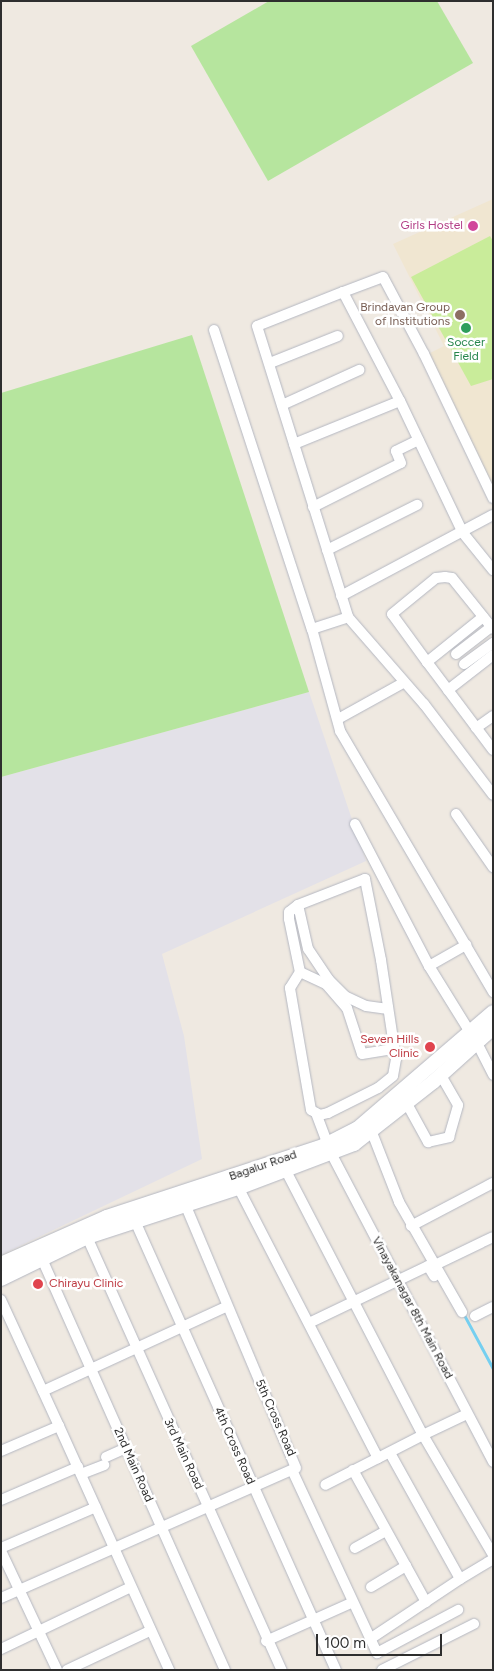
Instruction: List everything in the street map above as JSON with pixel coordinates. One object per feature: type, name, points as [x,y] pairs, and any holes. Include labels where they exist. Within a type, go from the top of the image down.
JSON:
[{"type":"main road","name":"Bagalur Road","points":[[405,1095],[441,1075],[493,1012]]},
{"type":"main road","name":"Bagalur Road","points":[[1,1264],[107,1217],[285,1169],[330,1148],[405,1095],[474,1037],[493,1028]]},
{"type":"main road","name":"Bagalur Road","points":[[1,1279],[87,1237],[185,1204],[236,1182],[330,1148],[354,1144],[371,1130],[382,1112]]},
{"type":"street","points":[[493,498],[424,354],[383,276],[257,326],[348,617],[403,683],[424,704],[493,796]]},
{"type":"street","points":[[343,292],[400,401],[464,533],[493,570]]},
{"type":"street","points":[[214,330],[312,629],[340,730],[493,992]]},
{"type":"street","points":[[270,363],[338,336]]},
{"type":"street","points":[[282,405],[359,370]]},
{"type":"street","points":[[294,444],[400,401]]},
{"type":"street","points":[[313,507],[401,463],[396,451],[419,440]]},
{"type":"street","points":[[327,550],[417,505]]},
{"type":"street","points":[[341,596],[464,533],[493,515]]},
{"type":"street","points":[[456,654],[492,628],[452,578],[436,578],[397,607],[392,614],[394,620],[493,750]]},
{"type":"street","points":[[312,629],[348,617]]},
{"type":"street","points":[[427,662],[483,617]]},
{"type":"street","points":[[464,664],[493,644]]},
{"type":"street","points":[[448,690],[493,655]]},
{"type":"street","points":[[338,719],[403,683]]},
{"type":"street","points":[[476,728],[493,716]]},
{"type":"street","points":[[456,814],[493,867]]},
{"type":"street","points":[[355,824],[429,966],[474,1037],[493,1075]]},
{"type":"street","points":[[316,1113],[328,1113],[378,1088],[393,1076],[396,1059],[365,879],[298,905],[289,912],[289,919],[300,972],[326,984],[347,1008],[362,1054],[393,1049]]},
{"type":"street","points":[[298,905],[308,949],[328,980],[345,996],[366,1006],[388,1009]]},
{"type":"street","points":[[429,966],[466,945]]},
{"type":"street","name":"Vinayakanagar 8th Main Road","points":[[300,972],[290,988],[306,1090],[311,1110],[316,1113],[330,1148],[493,1462]]},
{"type":"street","points":[[393,1076],[405,1095],[428,1142],[449,1137],[458,1105],[441,1075]]},
{"type":"street","points":[[378,1088],[382,1112]]},
{"type":"street","points":[[309,1323],[428,1266],[460,1315],[398,1202],[371,1130]]},
{"type":"street","points":[[285,1169],[423,1435],[493,1557],[370,1639]]},
{"type":"street","points":[[236,1182],[378,1458]]},
{"type":"street","points":[[411,1226],[493,1183]]},
{"type":"street","name":"5th Cross Road","points":[[185,1204],[226,1307],[296,1468],[292,1470],[376,1653],[458,1610]]},
{"type":"street","name":"4th Cross Road","points":[[135,1221],[336,1670]]},
{"type":"street","name":"3rd Main Road","points":[[87,1237],[266,1641],[282,1670]]},
{"type":"street","points":[[434,1265],[493,1237]]},
{"type":"street","name":"2nd Main Road","points":[[42,1259],[90,1370],[226,1670]]},
{"type":"street","points":[[1,1300],[80,1470],[168,1670]]},
{"type":"street","points":[[475,1316],[493,1306]]},
{"type":"street","points":[[43,1391],[226,1307]]},
{"type":"street","points":[[325,1485],[467,1414]]},
{"type":"street","points":[[1,1451],[59,1426]]},
{"type":"street","points":[[1,1500],[105,1461],[126,1448]]},
{"type":"street","points":[[390,1453],[460,1579]]},
{"type":"street","points":[[1,1598],[113,1546],[292,1470]]},
{"type":"street","points":[[353,1470],[426,1602]]},
{"type":"street","points":[[57,1670],[1,1550],[96,1507]]},
{"type":"street","points":[[355,1548],[386,1531]]},
{"type":"street","points":[[371,1587],[406,1566]]},
{"type":"street","points":[[1,1649],[131,1587]]},
{"type":"street","points":[[266,1641],[353,1602]]},
{"type":"street","points":[[382,1670],[474,1624]]},
{"type":"street","points":[[67,1670],[150,1631]]},
{"type":"shaded area","name":"Brindavan Group of Institutions","points":[[493,199],[493,489],[428,354],[444,346],[393,244]]},
{"type":"shaded area","points":[[309,692],[366,861],[162,954],[184,1036],[202,1159],[1,1255],[1,777]]},
{"type":"green space","points":[[269,1],[437,1],[473,63],[268,181],[191,46]]},
{"type":"green space","name":"Soccer Field","points":[[490,236],[493,241],[493,379],[471,386],[411,277]]},
{"type":"green space","points":[[192,335],[309,692],[1,777],[1,393]]},
{"type":"waterway","points":[[465,1316],[493,1368]]},
{"type":"place","name":"Girls Hostel","points":[[473,226]]},
{"type":"place","name":"Brindavan Group of Institutions","points":[[460,315]]},
{"type":"place","name":"Soccer Field","points":[[466,328]]},
{"type":"place","name":"Seven Hills Clinic","points":[[430,1047]]},
{"type":"place","name":"Chirayu Clinic","points":[[38,1284]]}]
